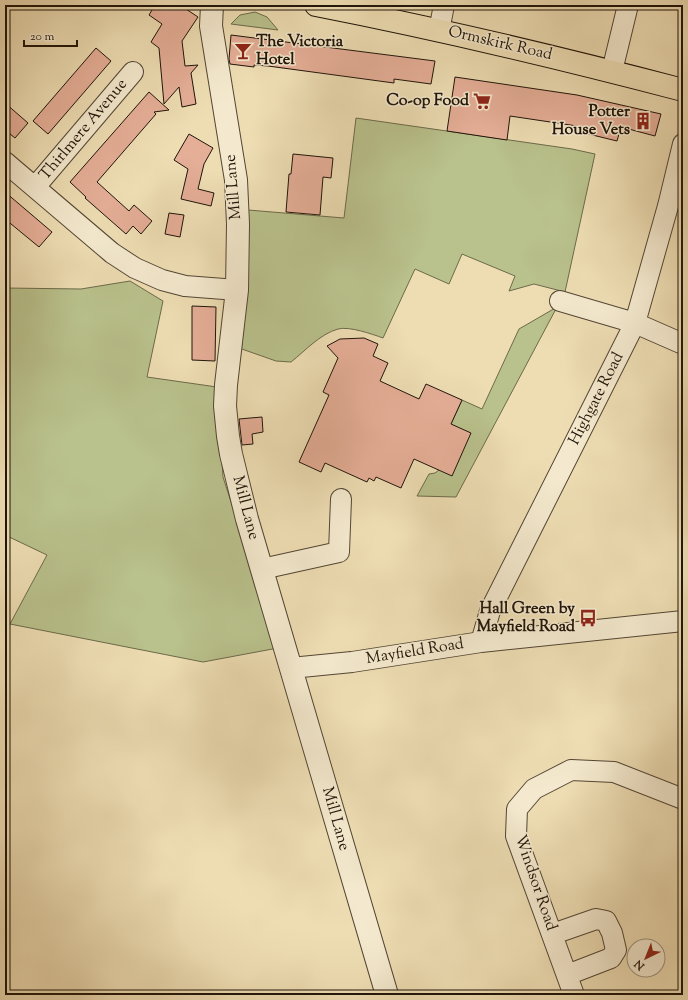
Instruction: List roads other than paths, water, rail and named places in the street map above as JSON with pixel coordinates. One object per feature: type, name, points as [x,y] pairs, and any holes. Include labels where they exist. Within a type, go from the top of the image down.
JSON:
[{"type":"main road","name":"Ormskirk Road","points":[[316,5],[612,70],[683,90]]},
{"type":"street","name":"Mill Lane","points":[[212,5],[211,26],[236,180],[238,224],[237,290],[225,406],[231,454],[245,512],[387,995]]},
{"type":"street","points":[[439,31],[444,5]]},
{"type":"street","points":[[612,70],[628,5]]},
{"type":"street","name":"Thirlmere Avenue","points":[[35,187],[133,72]]},
{"type":"street","name":"Highgate Road","points":[[481,642],[490,611],[635,323],[668,206],[683,144]]},
{"type":"street","points":[[5,162],[112,253],[135,268],[162,280],[185,286],[237,290]]},
{"type":"street","points":[[560,301],[635,323],[683,344]]},
{"type":"street","points":[[262,569],[339,560],[340,499]]},
{"type":"street","name":"Mayfield Road","points":[[291,668],[352,662],[481,642],[683,621]]},
{"type":"street","name":"Windsor Road","points":[[574,995],[516,836],[517,809],[534,789],[571,770],[614,772],[683,799]]},
{"type":"street","points":[[553,934],[596,919],[606,922],[612,933],[616,950],[612,958],[567,975]]},
{"type":"place","name":"The Victoria Hotel","points":[[243,51]]},
{"type":"place","name":"Co-op Food","points":[[482,101]]},
{"type":"place","name":"Potter House Vets","points":[[643,121]]},
{"type":"place","name":"Hall Green by Mayfield Road","points":[[588,618]]}]
